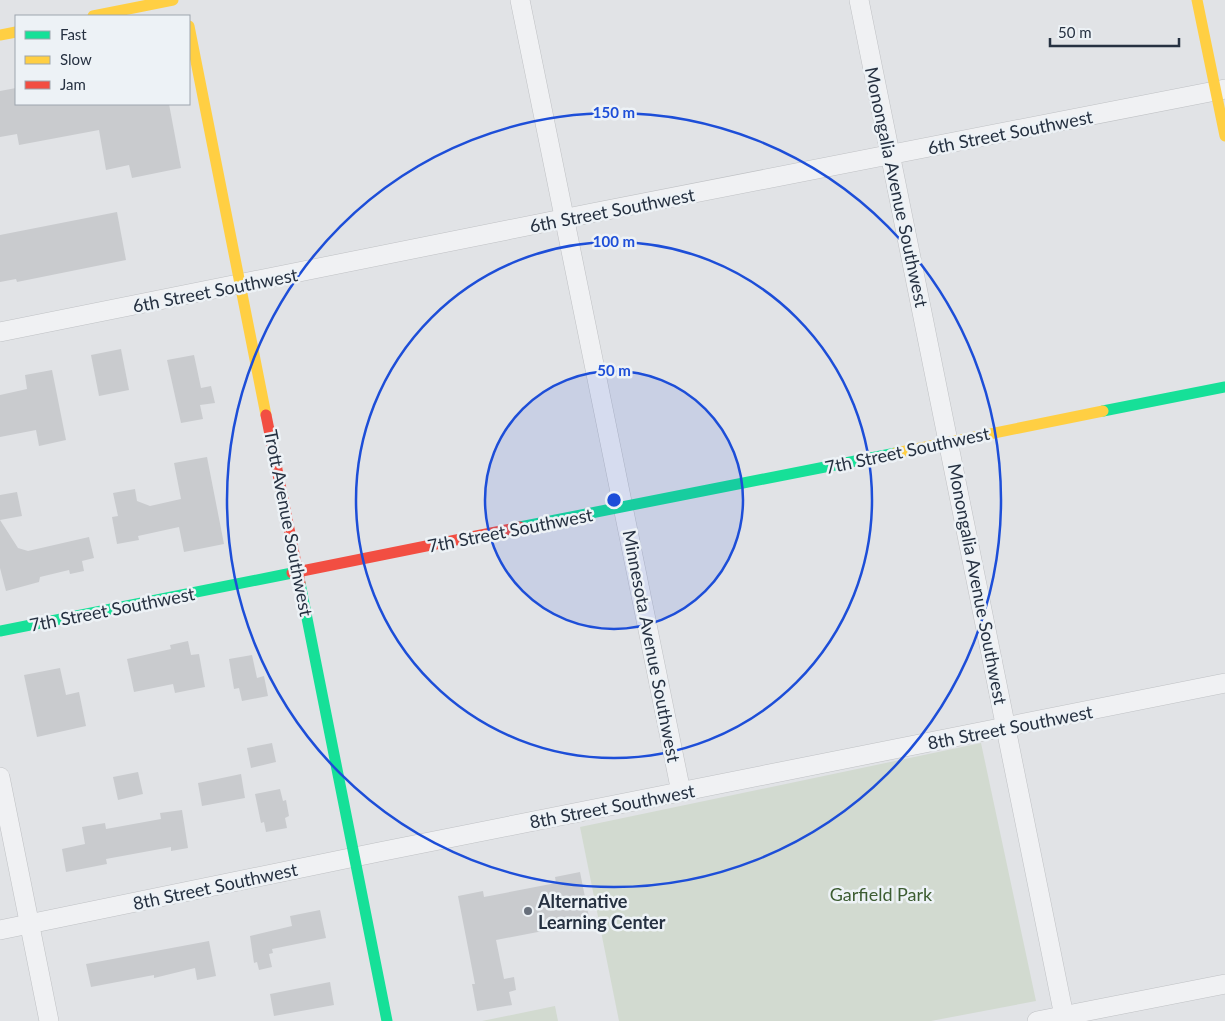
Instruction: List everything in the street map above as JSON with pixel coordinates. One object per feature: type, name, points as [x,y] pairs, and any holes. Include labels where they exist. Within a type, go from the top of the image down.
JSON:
[{"type":"street","points":[[98,15],[173,0]]},
{"type":"street","name":"Minnesota Avenue Southwest","points":[[520,0],[625,508],[681,792]]},
{"type":"street","name":"Monongalia Avenue Southwest","points":[[859,0],[1064,1018]]},
{"type":"street","points":[[1197,0],[1220,90],[1225,136]]},
{"type":"street","name":"Trott Avenue Southwest","points":[[190,31],[299,571],[387,1021]]},
{"type":"street","points":[[0,35],[15,32]]},
{"type":"street","name":"6th Street Southwest","points":[[0,332],[1220,90]]},
{"type":"street","name":"7th Street Southwest","points":[[0,631],[1225,387]]},
{"type":"street","name":"8th Street Southwest","points":[[0,930],[1225,683]]},
{"type":"street","points":[[0,777],[50,1021]]},
{"type":"street","points":[[1037,1021],[1064,1018],[1225,984]]},
{"type":"green space","name":"Garfield Park","points":[[981,743],[1036,1001],[931,1021],[619,1021],[580,827]]},
{"type":"green space","points":[[555,1006],[558,1021],[482,1021]]},
{"type":"building","points":[[15,88],[15,105],[169,105],[181,168],[132,178],[129,165],[106,170],[99,130],[19,145],[17,134],[0,137],[0,91]]},
{"type":"building","points":[[117,212],[126,260],[17,282],[16,279],[0,282],[0,235]]},
{"type":"building","points":[[121,349],[129,390],[99,396],[91,355]]},
{"type":"building","points":[[194,355],[201,388],[211,386],[215,403],[200,405],[203,419],[181,423],[167,360]]},
{"type":"building","points":[[52,370],[66,440],[39,446],[36,430],[0,437],[0,395],[27,389],[25,375]]},
{"type":"building","points":[[207,457],[224,544],[184,552],[179,527],[138,536],[139,540],[117,544],[112,517],[118,516],[113,493],[135,489],[137,501],[150,506],[181,499],[174,463]]},
{"type":"building","points":[[17,492],[22,516],[0,520],[0,495]]},
{"type":"building","points":[[0,520],[18,548],[28,551],[89,537],[94,558],[82,561],[84,571],[70,574],[69,570],[40,577],[39,582],[6,591],[0,568]]},
{"type":"building","points":[[188,641],[191,655],[199,654],[205,687],[175,693],[173,684],[134,692],[127,659],[171,649],[170,645]]},
{"type":"building","points":[[252,655],[257,678],[264,676],[268,696],[242,701],[239,688],[234,689],[229,659]]},
{"type":"building","points":[[60,668],[66,695],[79,692],[86,726],[37,737],[24,675]]},
{"type":"building","points":[[272,743],[276,762],[251,768],[247,748]]},
{"type":"building","points":[[138,772],[143,794],[118,800],[113,777]]},
{"type":"building","points":[[241,774],[245,798],[202,806],[198,783]]},
{"type":"building","points":[[280,789],[283,801],[286,800],[289,816],[285,818],[287,828],[266,832],[264,822],[261,823],[255,794]]},
{"type":"building","points":[[182,810],[188,848],[171,851],[171,847],[106,859],[107,864],[66,872],[62,849],[85,844],[82,827],[105,823],[106,829],[161,819],[160,813]]},
{"type":"building","points":[[580,872],[590,922],[496,940],[504,979],[514,977],[516,990],[509,992],[512,1005],[477,1011],[472,984],[475,984],[458,896],[483,891],[484,897],[556,883],[555,877]]},
{"type":"building","points":[[320,910],[326,938],[272,949],[273,953],[269,954],[272,967],[259,970],[257,962],[254,963],[250,936],[292,926],[290,916]]},
{"type":"building","points":[[209,941],[216,976],[197,980],[195,968],[154,978],[154,975],[91,987],[86,964]]},
{"type":"building","points":[[330,982],[334,1005],[274,1016],[270,994]]},
{"type":"traffic: fast","points":[[1103,411],[1225,387]]},
{"type":"traffic: fast","points":[[520,527],[896,453]]},
{"type":"traffic: fast","points":[[0,631],[292,573]]},
{"type":"traffic: fast","points":[[300,583],[387,1021]]},
{"type":"traffic: slow","points":[[98,15],[173,0]]},
{"type":"traffic: slow","points":[[1197,0],[1225,136]]},
{"type":"traffic: slow","points":[[190,31],[266,415]]},
{"type":"traffic: slow","points":[[0,35],[15,32]]},
{"type":"traffic: slow","points":[[896,453],[1103,411]]},
{"type":"traffic: jam","points":[[266,415],[300,583]]},
{"type":"traffic: jam","points":[[292,573],[520,527]]},
{"type":"place","name":"Alternative Learning Center","points":[[528,911]]}]
